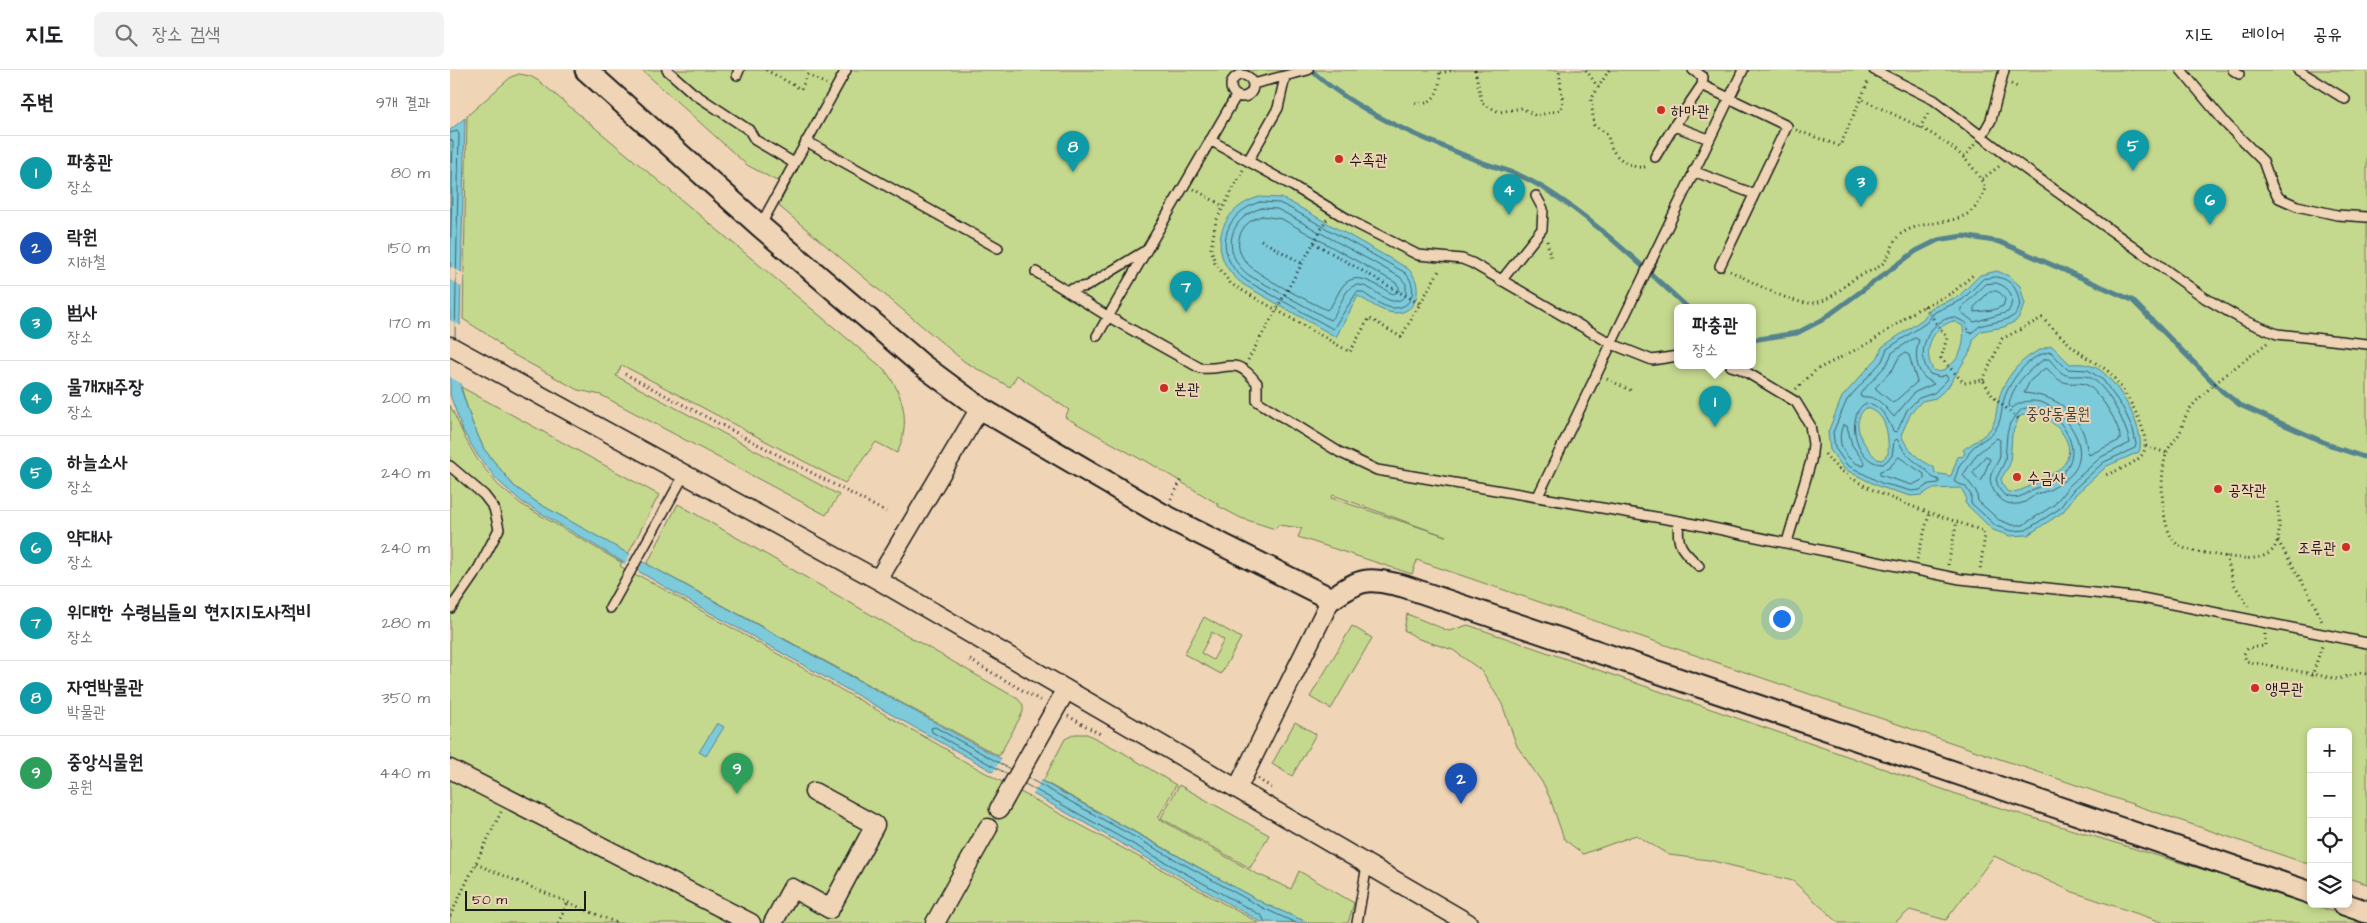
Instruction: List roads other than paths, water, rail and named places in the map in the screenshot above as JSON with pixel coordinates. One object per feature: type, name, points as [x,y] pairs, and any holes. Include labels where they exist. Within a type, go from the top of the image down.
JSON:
[{"type":"street","points":[[593,72],[760,226],[922,365],[980,408],[1163,515],[1331,599]]},
{"type":"street","points":[[450,346],[498,374],[878,580],[1468,923]]},
{"type":"street","points":[[878,580],[980,408]]},
{"type":"street","points":[[1237,789],[1331,599],[1352,584],[1371,580],[1404,586],[2307,892]]},
{"type":"street","points":[[999,809],[1066,690]]},
{"type":"street","points":[[451,771],[751,923]]},
{"type":"street","points":[[773,923],[792,888],[830,908],[875,825],[814,792]]},
{"type":"street","points":[[935,923],[988,828]]},
{"type":"street","points":[[2352,907],[2367,912]]},
{"type":"lane","points":[[667,70],[693,93],[749,130],[755,140],[794,162]]},
{"type":"lane","points":[[760,226],[846,70]]},
{"type":"lane","points":[[1655,158],[1702,85],[1703,77],[1692,70]]},
{"type":"lane","points":[[1538,496],[1743,70]]},
{"type":"lane","points":[[1982,136],[1991,120],[2004,70]]},
{"type":"lane","points":[[2181,70],[2227,124],[2262,161],[2279,198],[2297,206],[2313,210],[2337,215],[2367,217]]},
{"type":"lane","points":[[2298,70],[2345,99]]},
{"type":"lane","points":[[1254,84],[1304,71]]},
{"type":"lane","points":[[1234,74],[1244,75],[1254,84],[1254,88],[1249,96],[1240,98],[1231,89],[1234,74]]},
{"type":"lane","points":[[1872,74],[1934,100],[2010,158],[2205,298],[2245,321],[2277,334],[2367,344]]},
{"type":"lane","points":[[1248,161],[1278,108],[1285,77]]},
{"type":"lane","points":[[1702,85],[1731,97],[1787,126],[1720,266]]},
{"type":"lane","points":[[1097,336],[1236,96]]},
{"type":"lane","points":[[1674,126],[1709,139]]},
{"type":"lane","points":[[1210,140],[1351,221],[1418,255],[1472,263],[1612,344],[1652,360],[1674,357]]},
{"type":"lane","points":[[806,141],[998,248]]},
{"type":"lane","points":[[1693,171],[1754,194]]},
{"type":"lane","points":[[1501,281],[1542,229],[1543,209],[1536,196]]},
{"type":"lane","points":[[1067,290],[1087,286],[1146,251]]},
{"type":"lane","points":[[1036,272],[1109,317],[1200,368],[1214,370],[1226,365],[1243,368],[1257,383],[1257,401],[1263,406],[1339,452],[1377,470],[1538,496],[1787,542],[1946,576],[2142,598],[2327,633],[2367,643]]},
{"type":"lane","points":[[1741,369],[1790,397],[1796,402],[1810,425],[1813,444],[1811,460],[1787,542]]},
{"type":"lane","points":[[450,466],[494,508],[498,529],[478,569],[452,608]]},
{"type":"lane","points":[[610,608],[684,475]]},
{"type":"lane","points":[[1679,522],[1677,540],[1687,555],[1699,566]]},
{"type":"lane","points":[[1357,923],[1367,865]]},
{"type":"water","points":[[465,118],[460,320],[461,389],[472,422],[484,449],[514,486],[538,503],[647,564],[1265,904],[1309,923],[1261,922],[675,593],[522,502],[498,481],[478,456],[463,431],[450,395],[450,130]]},
{"type":"water","points":[[1259,197],[1281,198],[1290,202],[1407,268],[1416,281],[1417,296],[1414,303],[1403,312],[1394,313],[1380,309],[1358,296],[1336,337],[1244,285],[1232,274],[1224,262],[1220,249],[1221,236],[1225,223],[1233,212],[1244,203]]},
{"type":"water","points":[[1997,271],[2009,276],[2020,286],[2025,304],[2016,321],[2004,327],[1981,331],[1974,338],[1970,352],[1948,387],[1936,398],[1922,401],[1911,413],[1901,435],[1907,446],[1915,454],[1934,467],[1935,473],[1951,476],[1958,456],[1962,457],[1965,453],[1963,450],[1991,428],[2002,389],[2012,372],[2026,358],[2052,346],[2070,364],[2093,366],[2107,376],[2129,408],[2139,432],[2139,452],[2107,466],[2076,494],[2063,512],[2028,535],[2010,536],[1993,530],[1965,503],[1966,497],[1961,488],[1931,489],[1922,495],[1911,496],[1880,487],[1844,469],[1830,450],[1828,432],[1842,397],[1878,357],[1882,347],[1923,319],[1931,308],[1959,296],[1980,275]],"holes":[[[1953,321],[1963,326],[1963,341],[1960,353],[1957,359],[1947,368],[1940,372],[1933,370],[1929,355],[1931,341],[1939,329]],[[1866,408],[1873,410],[1878,414],[1885,426],[1888,454],[1882,460],[1877,459],[1863,441],[1858,427],[1858,420]],[[2032,411],[2054,424],[2065,438],[2068,446],[2068,455],[2062,467],[2055,472],[2029,487],[2009,492],[2001,479],[2010,464],[2012,434],[2019,417]]]},
{"type":"water","points":[[717,723],[724,727],[706,756],[699,752]]},
{"type":"waterway","points":[[1311,70],[1349,99],[1392,124],[1486,164],[1516,174],[1542,187],[1608,236],[1684,304]]},
{"type":"waterway","points":[[1756,339],[1797,333],[1822,320],[1916,251],[1938,240],[1963,236],[2000,242],[2132,300],[2222,391],[2240,405],[2337,448],[2367,458]]},
{"type":"place","name":"하마관","points":[[1661,110]]},
{"type":"place","name":"수족관","points":[[1339,159]]},
{"type":"place","name":"하늘소사","points":[[2133,171]]},
{"type":"place","name":"자연박물관","points":[[1073,172]]},
{"type":"place","name":"범사","points":[[1861,207]]},
{"type":"place","name":"물개재주장","points":[[1509,215]]},
{"type":"place","name":"약대사","points":[[2210,225]]},
{"type":"place","name":"위대한 수령님들의 현지지도사적비","points":[[1186,312]]},
{"type":"place","name":"본관","points":[[1164,388]]},
{"type":"place","name":"파충관","points":[[1715,427]]},
{"type":"place","name":"수금사","points":[[2017,477]]},
{"type":"place","name":"공작관","points":[[2218,489]]},
{"type":"place","name":"조류관","points":[[2346,547]]},
{"type":"place","name":"앵무관","points":[[2255,688]]},
{"type":"place","name":"중앙식물원","points":[[737,794]]},
{"type":"place","name":"락원","points":[[1461,804]]},
{"type":"park label","name":"중앙동물원","points":[[2058,413]]}]
